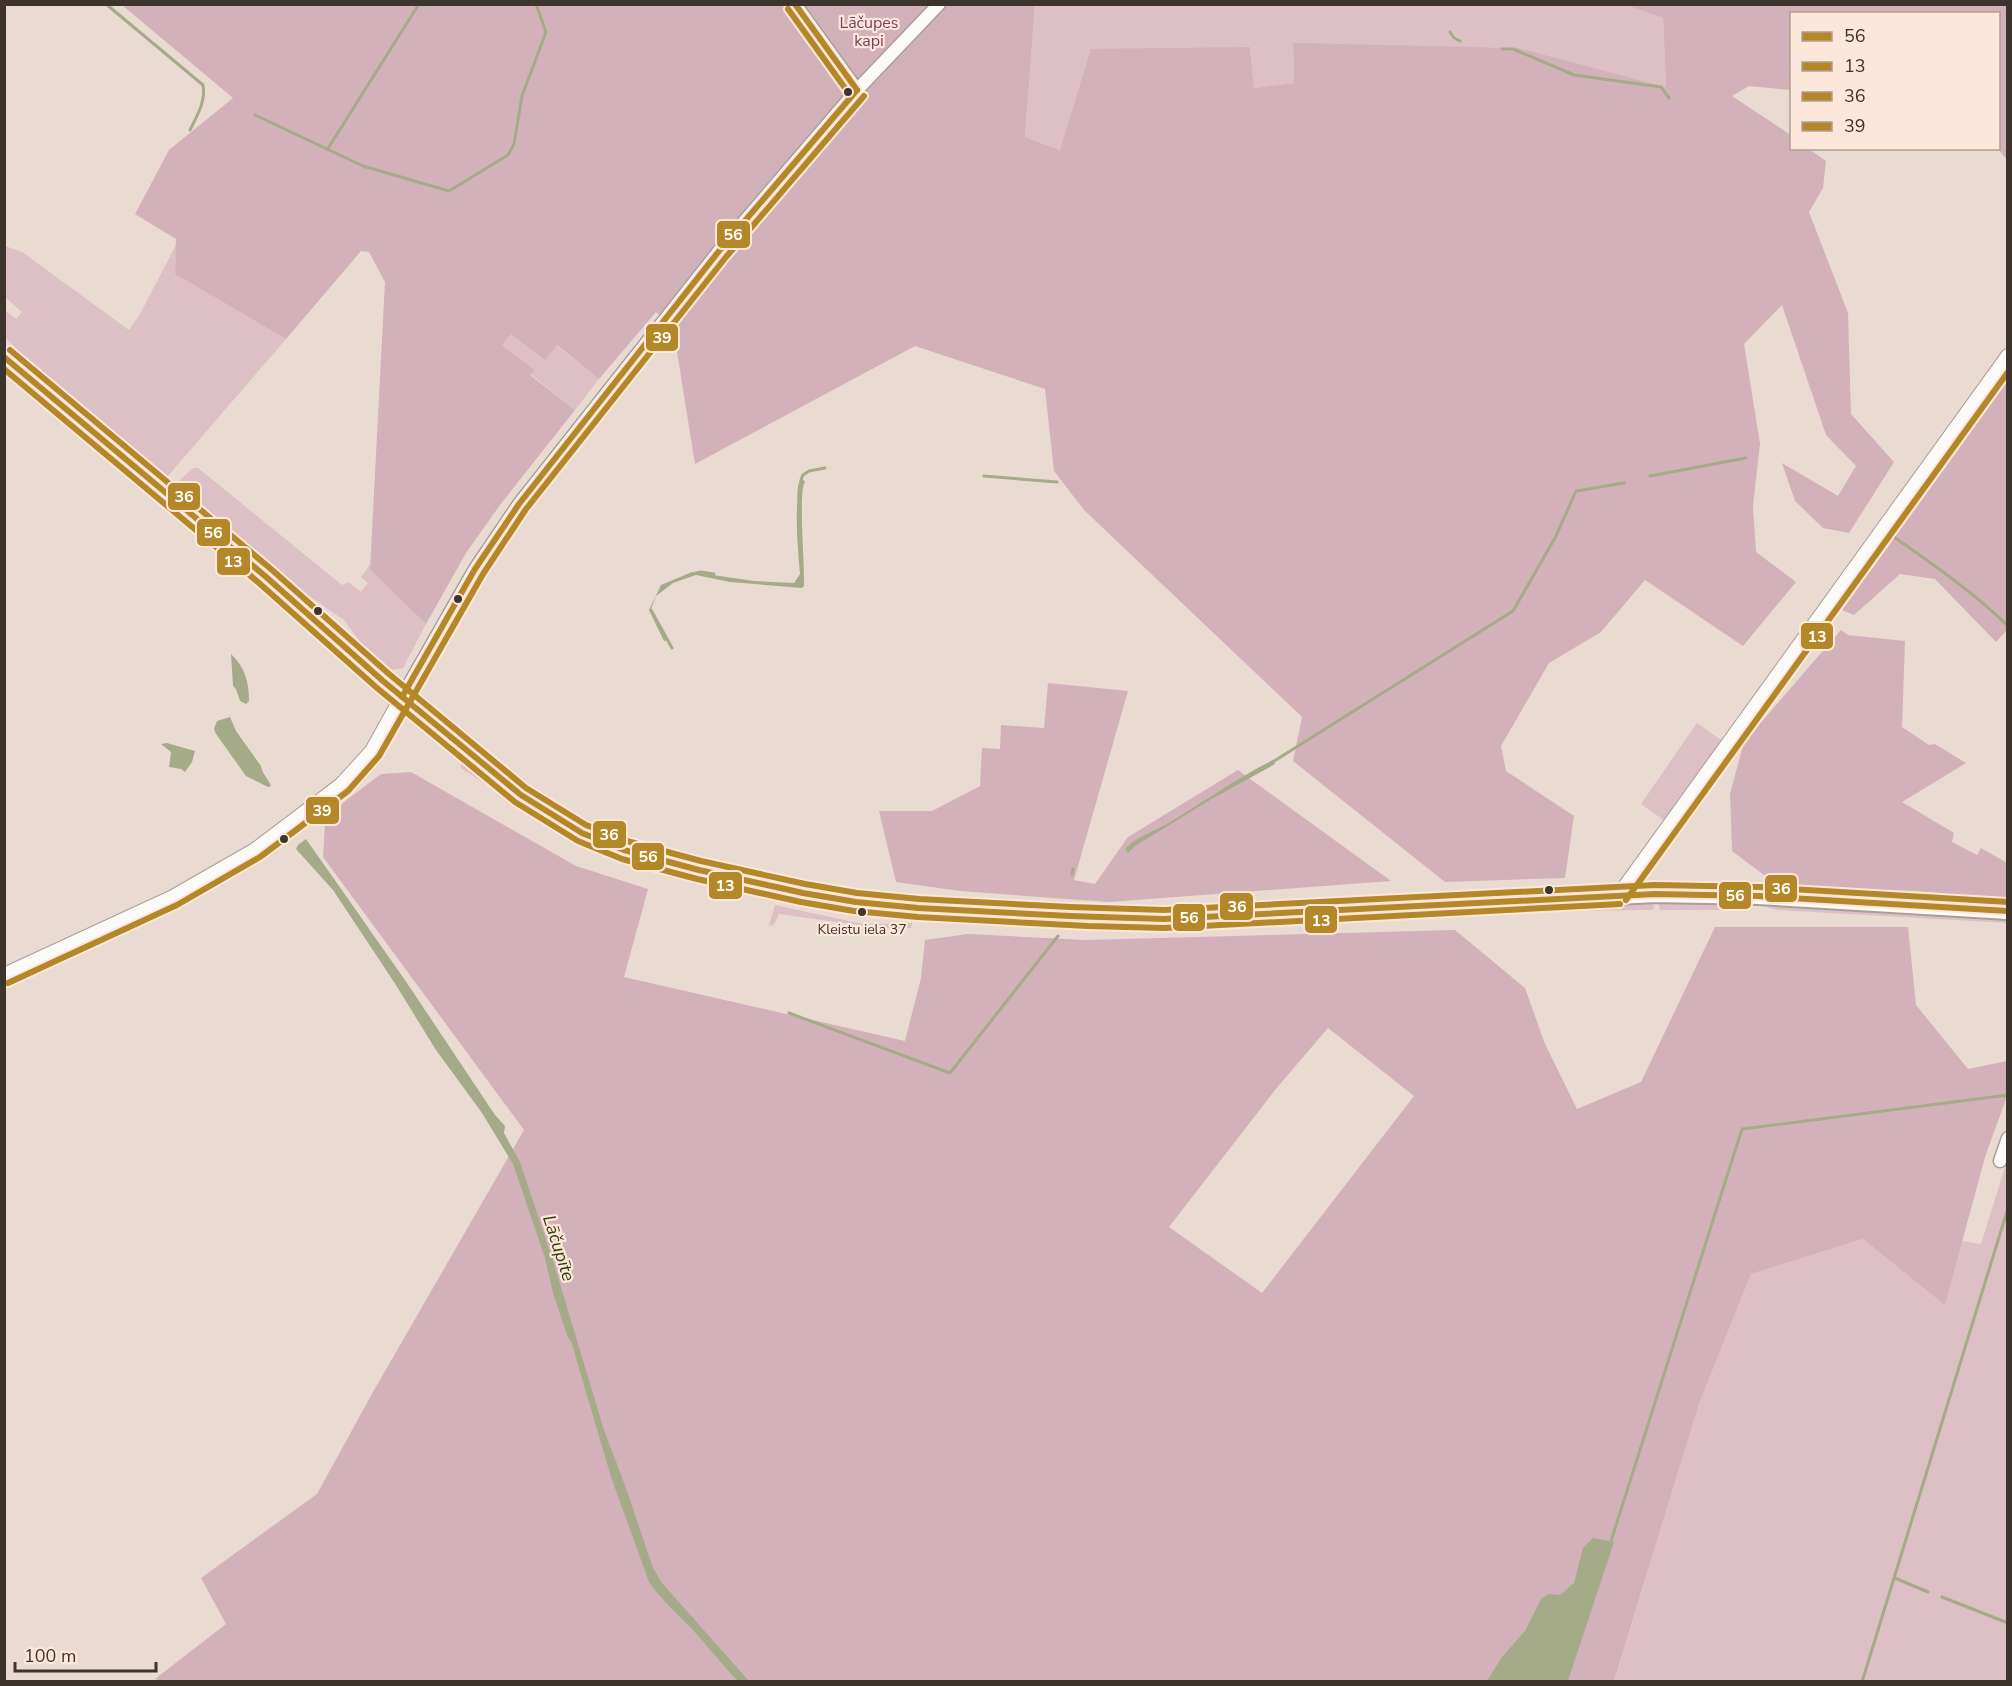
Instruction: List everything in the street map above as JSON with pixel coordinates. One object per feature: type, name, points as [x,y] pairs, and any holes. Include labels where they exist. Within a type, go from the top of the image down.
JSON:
[{"type":"main road","points":[[4,357],[265,576],[402,697],[522,795],[582,833],[624,850],[699,870],[856,902],[1046,915],[1164,919],[1619,895],[1693,894],[2007,911]]},
{"type":"street","points":[[795,4],[857,90]]},
{"type":"street","points":[[4,975],[173,897],[255,850],[341,785],[372,751],[475,569],[519,504],[719,251],[857,90],[939,4]]},
{"type":"street","points":[[1619,895],[2007,356]]},
{"type":"street","points":[[2000,1161],[2007,1138]]},
{"type":"shaded area","points":[[1627,4],[1663,18],[1666,87],[1519,48],[1293,44],[1294,83],[1254,88],[1250,48],[1061,150],[1025,137],[1035,5]]},
{"type":"shaded area","points":[[176,245],[175,274],[286,339],[168,476],[163,477],[56,390],[5,337],[4,309],[16,319],[22,312],[5,297],[5,246],[22,252],[129,330],[140,314]]},
{"type":"shaded area","points":[[511,333],[556,345],[599,379],[575,410],[530,374],[533,370],[502,345]]},
{"type":"shaded area","points":[[193,468],[198,468],[342,585],[348,582],[361,592],[368,583],[361,577],[370,565],[370,570],[426,624],[403,668],[392,670],[364,647],[344,620],[297,591],[181,491],[178,485],[180,480]]},
{"type":"shaded area","points":[[801,477],[805,482],[802,499],[804,586],[802,588],[730,582],[696,575],[673,583],[656,596],[651,609],[668,640],[664,641],[649,610],[661,585],[692,572],[754,581],[794,583],[800,574],[797,515],[798,488]]},
{"type":"shaded area","points":[[231,654],[240,664],[245,675],[249,701],[246,704],[240,701],[233,686]]},
{"type":"shaded area","points":[[230,717],[236,731],[261,766],[271,786],[268,787],[246,776],[216,734],[214,729],[217,721]]},
{"type":"shaded area","points":[[1697,723],[1721,740],[1665,821],[1641,804]]},
{"type":"shaded area","points":[[167,743],[195,751],[192,762],[185,772],[169,767],[171,752],[161,744]]},
{"type":"shaded area","points":[[1273,760],[1275,764],[1210,800],[1135,846],[1128,853],[1125,849],[1139,838],[1165,825]]},
{"type":"shaded area","points":[[461,762],[486,776],[531,810],[770,893],[770,897],[692,879],[597,851],[530,813],[461,768]]},
{"type":"shaded area","name":"Lāčupīte","points":[[306,839],[407,983],[495,1115],[505,1126],[504,1133],[520,1162],[554,1264],[604,1430],[653,1568],[662,1583],[749,1681],[738,1681],[649,1582],[611,1477],[571,1341],[553,1293],[545,1258],[513,1164],[482,1113],[436,1050],[333,890],[296,849]]},
{"type":"shaded area","points":[[1653,902],[1654,908],[1651,910],[1555,911],[1555,907]]},
{"type":"shaded area","points":[[1697,902],[1725,907],[1725,910],[1660,910],[1658,903]]},
{"type":"shaded area","points":[[1776,903],[2007,917],[2007,923],[1777,910],[1759,905]]},
{"type":"shaded area","points":[[775,905],[863,924],[912,923],[911,928],[878,928],[779,914],[773,926],[769,925]]},
{"type":"shaded area","points":[[2007,1161],[2007,1681],[1614,1682],[1699,1404],[1751,1274],[1863,1239],[1945,1304],[1962,1241],[1981,1244]]},
{"type":"shaded area","points":[[1593,1538],[1614,1542],[1568,1681],[1487,1681],[1502,1657],[1525,1631],[1541,1599],[1548,1594],[1560,1595],[1574,1583],[1583,1548]]},
{"type":"green space","name":"Lāčupes kapi","points":[[122,5],[1035,5],[1025,137],[1060,150],[1091,49],[1250,47],[1254,88],[1294,83],[1293,43],[1519,48],[1666,87],[1663,18],[1627,5],[2007,5],[2007,160],[1999,150],[2000,12],[1790,12],[1790,90],[1749,86],[1732,96],[1790,134],[1790,150],[1810,150],[1826,161],[1823,188],[1809,212],[1848,313],[1851,414],[1894,462],[1849,533],[1823,528],[1795,501],[1782,463],[1838,496],[1856,466],[1826,435],[1782,305],[1744,344],[1760,444],[1753,506],[1756,552],[1796,582],[1743,646],[1645,580],[1601,632],[1549,663],[1501,746],[1506,771],[1574,816],[1565,878],[1445,882],[1293,761],[1302,717],[1084,510],[1054,471],[1045,389],[915,346],[695,464],[673,327],[656,312],[599,379],[557,345],[545,360],[511,334],[502,345],[534,370],[530,375],[575,410],[500,505],[466,553],[426,624],[370,570],[385,282],[369,252],[361,251],[286,339],[175,274],[176,239],[135,214],[169,150],[233,98]]},
{"type":"green space","points":[[2007,382],[2007,630],[1996,642],[1935,579],[1900,574],[1854,615],[1842,610]]},
{"type":"green space","points":[[1841,630],[1848,635],[1905,641],[1902,727],[1929,745],[1935,744],[1966,763],[1902,802],[1954,833],[1952,842],[1977,855],[1981,848],[2007,863],[2007,899],[1916,891],[1780,887],[1732,851],[1730,794],[1744,742]]},
{"type":"green space","points":[[1048,683],[1128,691],[1074,880],[1095,884],[1128,837],[1238,770],[1391,881],[1109,902],[960,891],[896,882],[879,811],[932,811],[980,786],[982,748],[1000,749],[1001,725],[1044,728]]},
{"type":"green space","points":[[411,772],[576,866],[648,889],[624,977],[905,1041],[921,978],[925,940],[968,934],[1085,940],[1455,930],[1525,988],[1545,1044],[1577,1109],[1641,1082],[1715,927],[1908,927],[1916,1005],[1968,1069],[2007,1061],[2007,1096],[1985,1157],[1945,1305],[1863,1239],[1751,1274],[1699,1404],[1614,1681],[163,1682],[155,1679],[226,1624],[201,1578],[317,1494],[524,1130],[323,857],[325,823],[344,802],[381,774]],"holes":[[[1328,1028],[1414,1096],[1262,1293],[1169,1227],[1275,1090]]]},
{"type":"waterway","points":[[106,4],[203,85],[202,103],[190,130]]},
{"type":"waterway","points":[[327,150],[419,4]]},
{"type":"waterway","points":[[255,115],[363,166],[449,191],[508,155],[514,144],[522,96],[546,32],[536,4]]},
{"type":"waterway","points":[[1450,32],[1460,41]]},
{"type":"waterway","points":[[1502,49],[1513,49],[1574,75],[1661,87],[1669,98]]},
{"type":"waterway","points":[[1650,476],[1746,458]]},
{"type":"waterway","points":[[801,480],[803,475],[809,471],[825,468]]},
{"type":"waterway","points":[[984,476],[1057,482]]},
{"type":"waterway","points":[[1271,763],[1513,611],[1555,538],[1576,491],[1624,483]]},
{"type":"waterway","points":[[1894,537],[1967,590],[2008,626]]},
{"type":"waterway","points":[[696,573],[714,574]]},
{"type":"waterway","points":[[651,610],[672,648]]},
{"type":"waterway","points":[[1072,874],[1073,869]]},
{"type":"waterway","points":[[789,1013],[950,1073],[1058,936]]},
{"type":"waterway","points":[[1611,1541],[1742,1129],[2008,1095]]},
{"type":"waterway","points":[[1862,1682],[2008,1208]]},
{"type":"waterway","points":[[1895,1578],[1928,1592]]},
{"type":"waterway","points":[[1942,1597],[2008,1623]]},
{"type":"transit line","name":"56","points":[[795,4],[857,90]]},
{"type":"transit line","name":"39","points":[[788,9],[850,95]]},
{"type":"transit line","name":"56","points":[[402,697],[475,569],[519,504],[719,251],[857,90]]},
{"type":"transit line","name":"39","points":[[8,983],[177,905],[260,857],[348,791],[379,756],[483,574],[526,509],[726,257],[864,96]]},
{"type":"transit line","name":"36","points":[[10,350],[271,569],[389,674],[526,788],[586,825],[627,841],[701,861],[857,893],[919,899],[1070,907],[1164,910],[1655,885],[1759,887],[2008,902]]},
{"type":"transit line","name":"56","points":[[4,357],[265,576],[383,681],[521,795],[582,833],[624,850],[699,870],[856,902],[918,908],[1070,916],[1164,919],[1655,894],[1758,896],[2008,911]]},
{"type":"transit line","name":"13","points":[[4,369],[259,583],[377,688],[515,802],[578,841],[622,859],[697,879],[854,911],[918,917],[1088,926],[1164,928],[1620,904]]},
{"type":"transit line","name":"13","points":[[1626,900],[2008,372]]},
{"type":"place","name":"Kleistu iela 37","points":[[862,912]]}]
